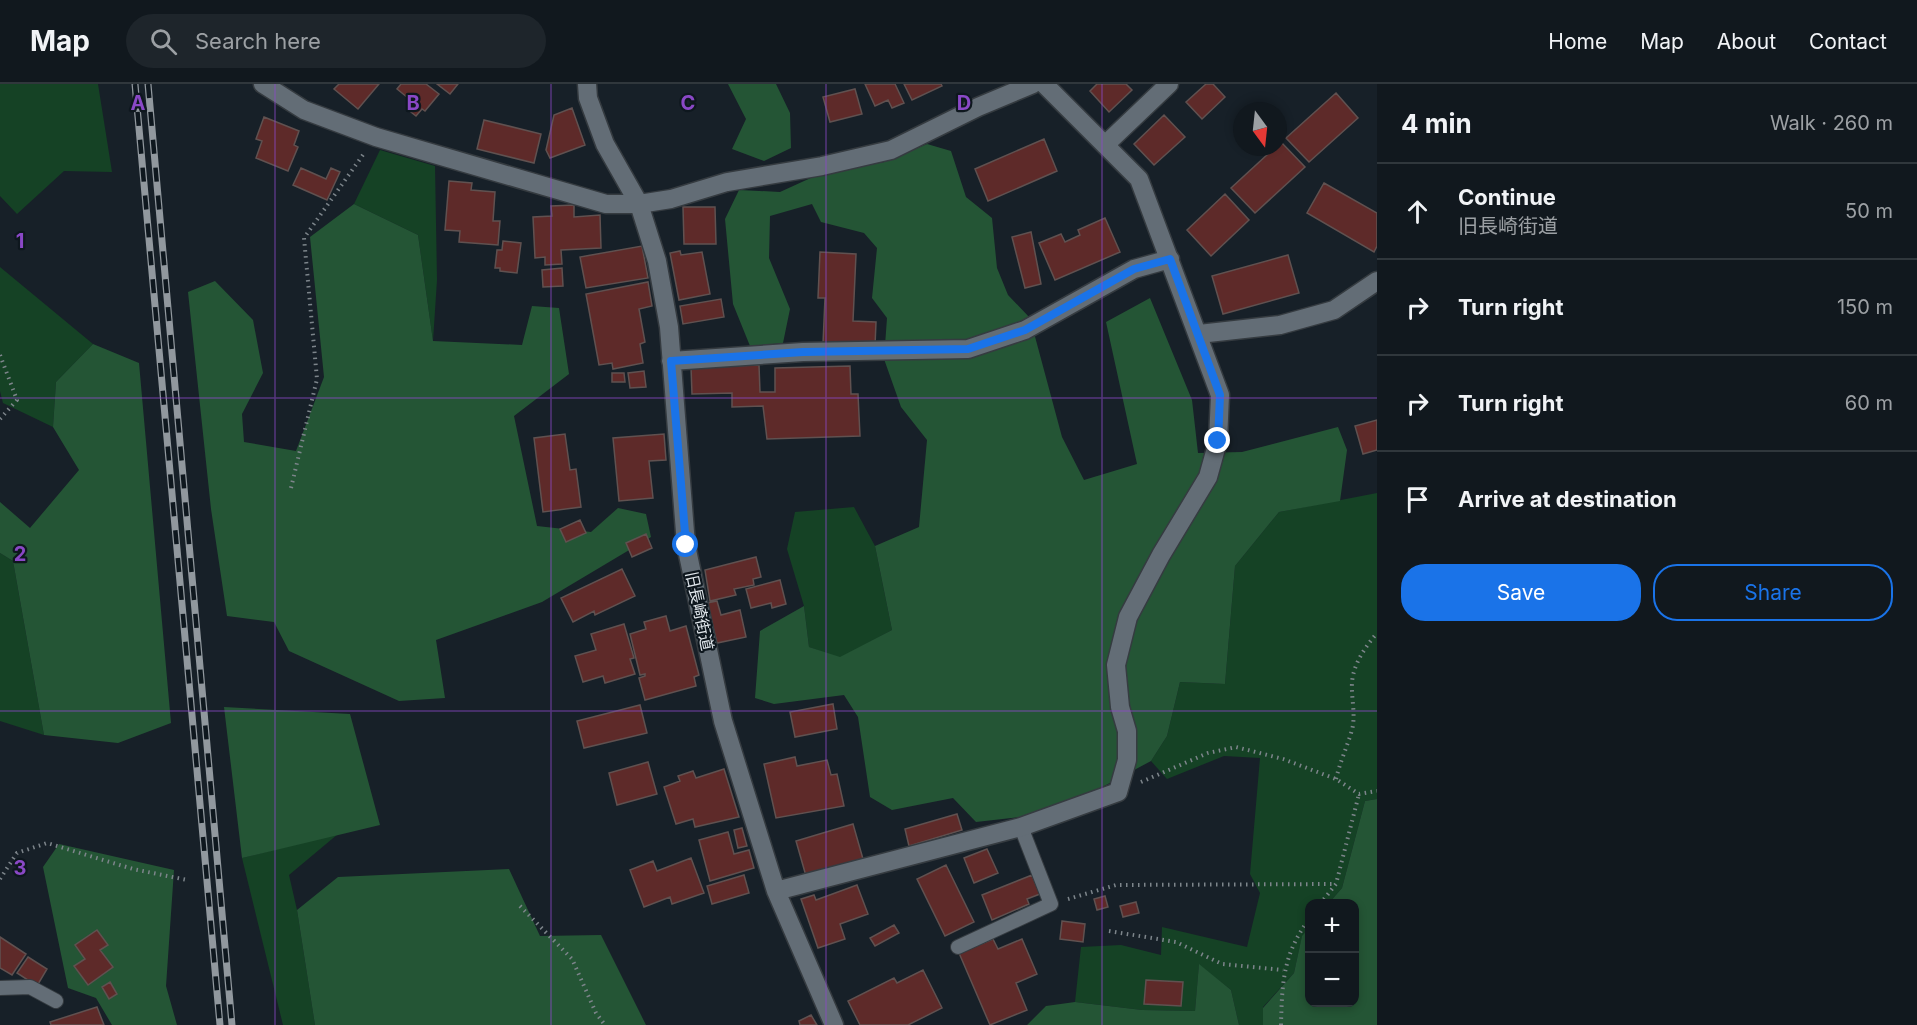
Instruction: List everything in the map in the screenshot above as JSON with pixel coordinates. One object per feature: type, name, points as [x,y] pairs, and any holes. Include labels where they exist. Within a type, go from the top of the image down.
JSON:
[{"type":"street","points":[[263,84],[304,110],[376,137],[606,204],[639,204],[671,199],[727,182],[822,166],[891,150],[978,107],[1033,84]]},
{"type":"street","name":"旧長崎街道","points":[[587,84],[588,98],[605,144],[639,204],[657,261],[669,327],[686,545],[723,721],[777,891],[834,1025]]},
{"type":"street","points":[[777,891],[1021,827],[1118,792],[1127,760],[1127,731],[1120,707],[1116,665],[1128,617],[1161,555],[1208,477],[1218,441],[1220,395],[1139,179],[1044,84]]},
{"type":"street","points":[[1105,145],[1169,84]]},
{"type":"street","points":[[671,361],[803,352],[968,349],[1025,330],[1134,269],[1170,259]]},
{"type":"street","points":[[1199,334],[1280,325],[1334,310],[1377,281]]},
{"type":"lane","points":[[958,947],[1051,904],[1021,827]]},
{"type":"lane","points":[[0,988],[30,987],[56,1001]]},
{"type":"path","points":[[291,488],[317,379],[304,238],[376,137]]},
{"type":"path","points":[[0,355],[17,400],[0,419]]},
{"type":"path","points":[[1336,779],[1340,760],[1352,729],[1354,703],[1352,682],[1357,663],[1377,633]]},
{"type":"path","points":[[1118,792],[1208,753],[1236,747],[1283,759],[1336,779],[1359,794],[1377,791]]},
{"type":"path","points":[[1323,899],[1336,884],[1359,794]]},
{"type":"path","points":[[0,879],[17,853],[47,843],[133,869],[187,880]]},
{"type":"path","points":[[1051,904],[1116,885],[1336,884]]},
{"type":"path","points":[[520,906],[572,958],[596,1013],[605,1025]]},
{"type":"path","points":[[1281,1025],[1284,970],[1295,936],[1305,924]]},
{"type":"path","points":[[1109,931],[1176,942],[1222,964],[1284,970]]},
{"type":"green space","points":[[0,84],[98,84],[112,172],[64,171],[17,214],[0,196]]},
{"type":"green space","points":[[728,84],[776,84],[790,113],[791,148],[764,161],[732,149],[746,119]]},
{"type":"green space","points":[[927,144],[951,151],[966,197],[992,218],[997,268],[1008,295],[1030,318],[1062,437],[1084,480],[1137,464],[1106,322],[1150,298],[1192,400],[1198,453],[1242,452],[1338,427],[1347,450],[1340,501],[1279,512],[1235,566],[1225,684],[1180,682],[1167,736],[1151,761],[1093,792],[1020,817],[976,822],[953,798],[892,810],[870,797],[858,717],[844,695],[774,704],[755,698],[760,631],[804,606],[809,647],[840,657],[892,630],[875,546],[919,527],[927,440],[901,407],[884,359],[887,318],[872,298],[877,248],[864,233],[821,222],[812,204],[770,216],[769,258],[790,309],[783,343],[750,346],[733,304],[725,219],[739,190],[780,192],[815,176],[884,162]]},
{"type":"green space","points":[[380,150],[435,166],[437,280],[433,341],[418,235],[354,204]]},
{"type":"green space","points":[[354,204],[418,235],[433,341],[522,345],[532,306],[559,308],[569,374],[514,416],[537,526],[591,532],[618,508],[646,514],[651,537],[542,602],[436,640],[445,698],[399,701],[289,651],[274,622],[227,616],[211,509],[188,292],[215,281],[253,320],[263,373],[242,414],[244,442],[296,451],[324,377],[310,237]]},
{"type":"green space","points":[[0,267],[93,344],[56,382],[53,427],[3,403],[0,391]]},
{"type":"green space","points":[[93,344],[139,363],[171,723],[118,743],[44,735],[13,561],[0,553],[0,502],[30,528],[79,470],[53,427],[56,382]]},
{"type":"green space","points":[[1377,493],[1377,799],[1365,801],[1342,888],[1332,899],[1305,899],[1305,933],[1302,937],[1294,973],[1263,1007],[1263,1025],[1239,1025],[1231,990],[1199,965],[1195,1011],[1142,1010],[1075,1002],[1081,947],[1121,945],[1161,955],[1162,927],[1247,947],[1260,893],[1250,874],[1260,758],[1224,756],[1167,779],[1151,761],[1167,736],[1180,682],[1225,684],[1235,566],[1279,512]]},
{"type":"green space","points":[[854,507],[875,546],[892,630],[840,658],[809,647],[804,606],[787,549],[795,512]]},
{"type":"green space","points":[[0,553],[13,561],[44,735],[0,721]]},
{"type":"green space","points":[[224,707],[350,714],[380,825],[242,858]]},
{"type":"green space","points":[[1377,799],[1377,1025],[1263,1025],[1263,1008],[1294,973],[1302,936],[1305,933],[1305,1007],[1359,1007],[1359,899],[1332,899],[1342,888],[1365,801]]},
{"type":"green space","points":[[338,834],[289,875],[297,910],[315,1025],[283,1025],[242,858]]},
{"type":"green space","points":[[59,844],[174,870],[166,986],[177,1025],[112,1025],[96,998],[68,988],[43,867]]},
{"type":"green space","points":[[509,869],[540,936],[601,935],[646,1025],[315,1025],[297,910],[338,877]]},
{"type":"green space","points":[[1199,964],[1231,990],[1239,1025],[1027,1025],[1046,1006],[1075,1002],[1142,1010],[1195,1011]]},
{"type":"building","points":[[339,84],[379,84],[358,109],[334,89]]},
{"type":"building","points":[[401,84],[426,84],[439,94],[425,111],[422,109],[416,116],[407,109],[413,102],[397,89]]},
{"type":"building","points":[[437,84],[458,84],[450,94]]},
{"type":"building","points":[[865,84],[895,84],[904,103],[892,108],[888,100],[875,106]]},
{"type":"building","points":[[904,84],[941,84],[942,86],[912,100]]},
{"type":"building","points":[[1097,84],[1126,84],[1132,90],[1109,112],[1090,91]]},
{"type":"building","points":[[1206,84],[1213,84],[1225,97],[1202,119],[1186,102]]},
{"type":"building","points":[[855,89],[862,114],[830,122],[823,97]]},
{"type":"building","points":[[1336,93],[1358,118],[1309,162],[1287,137]]},
{"type":"building","points":[[572,108],[585,145],[550,158],[546,150],[554,115]]},
{"type":"building","points":[[1164,115],[1185,137],[1154,165],[1134,144]]},
{"type":"building","points":[[264,117],[299,131],[294,145],[298,147],[288,171],[256,158],[262,141],[256,139]]},
{"type":"building","points":[[484,120],[541,134],[534,163],[477,149]]},
{"type":"building","points":[[1044,139],[1057,171],[988,201],[975,169]]},
{"type":"building","points":[[1287,148],[1305,167],[1255,213],[1231,188],[1266,156],[1287,156]]},
{"type":"building","points":[[301,168],[326,179],[331,168],[340,172],[327,200],[293,185]]},
{"type":"building","points":[[449,181],[472,183],[471,190],[495,192],[493,221],[500,221],[498,245],[459,242],[460,231],[445,230]]},
{"type":"building","points":[[1324,183],[1377,213],[1377,246],[1374,252],[1307,213]]},
{"type":"building","points":[[1225,194],[1249,220],[1211,256],[1187,230]]},
{"type":"building","points":[[574,205],[574,217],[600,215],[601,248],[561,250],[562,264],[545,265],[545,257],[535,258],[533,217],[552,216],[551,206]]},
{"type":"building","points":[[683,207],[715,207],[716,244],[684,244]]},
{"type":"building","points":[[1105,218],[1120,252],[1055,280],[1039,243],[1061,234],[1065,242],[1080,235],[1078,230]]},
{"type":"building","points":[[1031,232],[1041,284],[1025,288],[1012,237]]},
{"type":"building","points":[[503,241],[521,243],[517,273],[500,271],[500,268],[495,268],[497,250],[502,250]]},
{"type":"building","points":[[642,246],[648,278],[586,288],[580,257]]},
{"type":"building","points":[[680,251],[681,255],[702,252],[710,294],[679,300],[670,253]]},
{"type":"building","points":[[820,252],[856,254],[853,321],[876,322],[875,346],[823,344],[825,298],[818,298]]},
{"type":"building","points":[[1288,255],[1299,293],[1223,314],[1212,276]]},
{"type":"building","points":[[562,268],[563,286],[543,287],[542,270]]},
{"type":"building","points":[[648,282],[652,306],[639,309],[645,342],[640,344],[643,363],[613,369],[612,363],[599,365],[586,294]]},
{"type":"building","points":[[721,299],[724,317],[683,324],[680,306]]},
{"type":"building","points":[[759,365],[760,392],[775,392],[775,368],[850,366],[851,394],[858,394],[860,436],[767,439],[763,406],[732,407],[732,393],[692,394],[691,367]]},
{"type":"building","points":[[644,371],[646,387],[630,388],[628,373]]},
{"type":"building","points":[[612,373],[624,373],[625,382],[612,382]]},
{"type":"building","points":[[1377,420],[1377,450],[1363,454],[1355,426]]},
{"type":"building","points":[[565,434],[570,470],[576,469],[581,507],[543,512],[534,438]]},
{"type":"building","points":[[664,434],[666,460],[649,461],[653,498],[619,501],[613,438]]},
{"type":"building","points":[[580,520],[586,533],[566,542],[560,529]]},
{"type":"building","points":[[646,534],[652,548],[632,557],[626,543]]},
{"type":"building","points":[[756,557],[761,577],[753,579],[754,585],[734,589],[736,595],[710,601],[705,570]]},
{"type":"building","points":[[622,569],[635,596],[595,615],[594,611],[573,622],[561,598]]},
{"type":"building","points":[[780,580],[786,604],[772,608],[771,603],[751,608],[746,589]]},
{"type":"building","points":[[717,601],[721,615],[740,610],[746,637],[717,643],[707,603]]},
{"type":"building","points":[[666,616],[670,631],[686,626],[699,675],[694,677],[696,686],[645,700],[639,678],[645,674],[640,675],[630,634],[646,629],[644,622]]},
{"type":"building","points":[[624,624],[634,658],[630,659],[635,674],[605,683],[603,676],[583,682],[575,656],[596,650],[591,634]]},
{"type":"building","points":[[833,704],[837,729],[795,737],[790,712]]},
{"type":"building","points":[[640,705],[647,733],[584,748],[577,721]]},
{"type":"building","points":[[795,757],[797,766],[827,760],[831,775],[837,774],[844,806],[776,818],[764,764]]},
{"type":"building","points":[[648,762],[657,794],[617,805],[609,773]]},
{"type":"building","points":[[724,769],[739,817],[695,827],[693,819],[676,824],[664,787],[680,781],[678,776],[693,771],[696,778]]},
{"type":"building","points":[[957,814],[962,830],[909,846],[905,829]]},
{"type":"building","points":[[853,824],[863,859],[806,876],[796,841]]},
{"type":"building","points":[[742,828],[747,846],[738,848],[734,830]]},
{"type":"building","points":[[728,832],[734,854],[749,850],[754,868],[710,881],[699,840]]},
{"type":"building","points":[[987,849],[998,873],[974,883],[964,858]]},
{"type":"building","points":[[691,858],[704,893],[672,904],[670,897],[644,907],[630,870],[653,861],[657,871]]},
{"type":"building","points":[[946,865],[974,922],[945,936],[917,879]]},
{"type":"building","points":[[744,875],[749,893],[712,904],[707,886]]},
{"type":"building","points":[[1032,875],[1040,894],[1027,899],[1029,904],[992,920],[982,895]]},
{"type":"building","points":[[857,885],[868,914],[840,924],[845,939],[818,948],[801,899],[814,895],[816,900]]},
{"type":"building","points":[[1105,896],[1108,907],[1097,910],[1094,899]]},
{"type":"building","points":[[1136,902],[1139,913],[1123,917],[1120,906]]},
{"type":"building","points":[[1062,921],[1085,924],[1083,942],[1060,939]]},
{"type":"building","points":[[894,925],[899,933],[875,946],[870,938]]},
{"type":"building","points":[[97,930],[108,945],[100,950],[113,967],[88,985],[74,966],[85,959],[75,945]]},
{"type":"building","points":[[0,937],[26,954],[12,975],[0,968]]},
{"type":"building","points":[[993,939],[998,949],[1022,939],[1037,974],[1016,983],[1027,1010],[990,1025],[959,953]]},
{"type":"building","points":[[28,957],[47,969],[37,986],[17,973]]},
{"type":"building","points":[[923,970],[942,1008],[908,1025],[860,1025],[848,1001],[894,978],[897,983]]},
{"type":"building","points":[[1146,980],[1183,982],[1181,1006],[1144,1004]]},
{"type":"building","points":[[110,982],[117,994],[109,999],[102,987]]},
{"type":"building","points":[[97,1007],[104,1025],[51,1025],[50,1022]]},
{"type":"building","points":[[811,1015],[817,1025],[800,1025],[799,1021]]},
{"type":"railway","points":[[135,84],[220,1025]]},
{"type":"railway","points":[[148,84],[232,1025]]},
{"type":"route","points":[[686,545],[671,361],[803,352],[968,349],[1025,330],[1134,269],[1170,259],[1220,395],[1221,416],[1218,441]]}]
